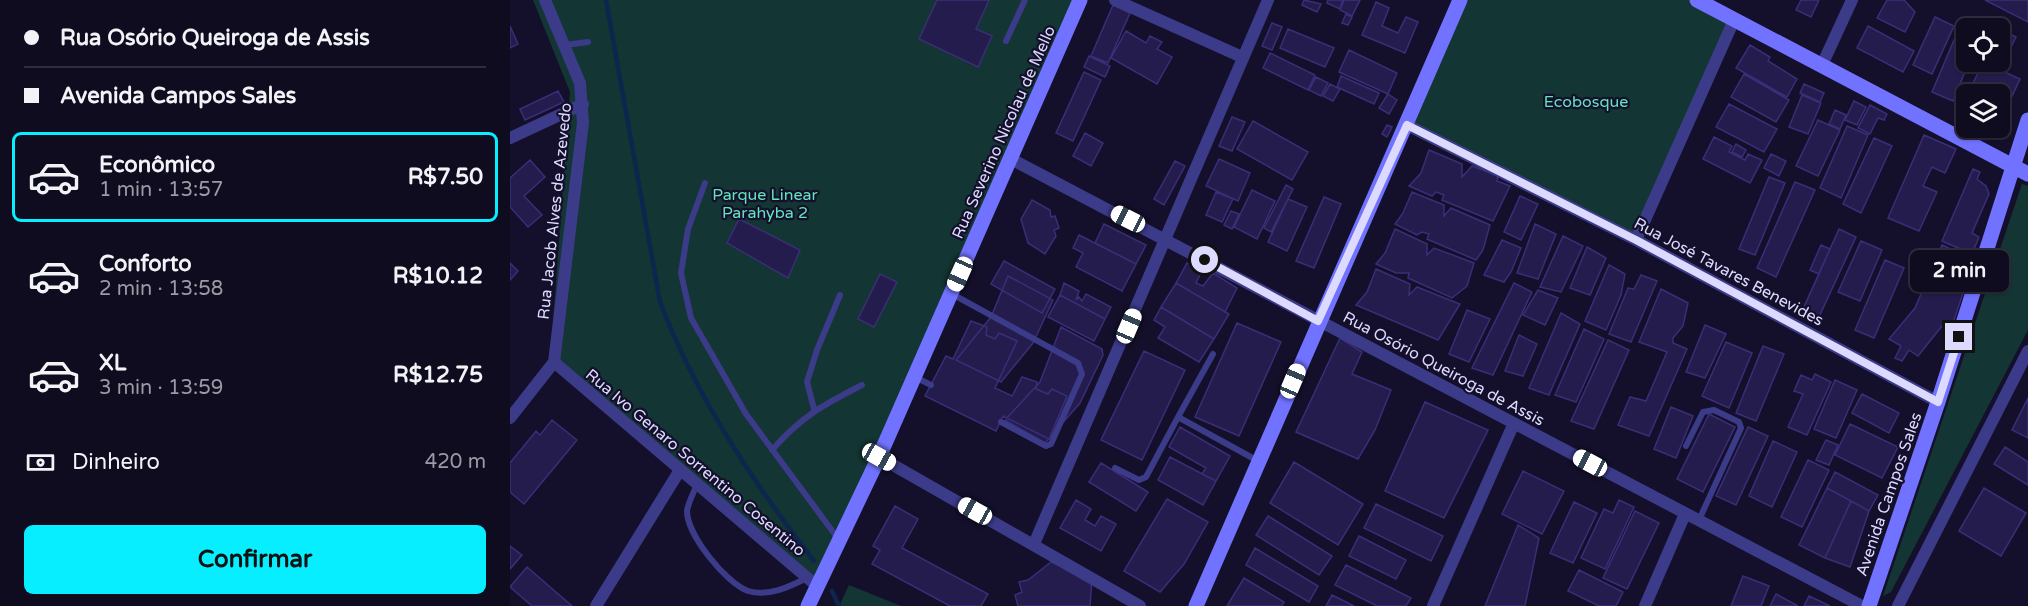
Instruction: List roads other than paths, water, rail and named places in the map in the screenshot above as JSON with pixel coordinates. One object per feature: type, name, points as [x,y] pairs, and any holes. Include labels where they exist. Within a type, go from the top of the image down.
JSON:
[{"type":"street","name":"Rua Jacob Alves de Azevedo","points":[[545,0],[580,83],[583,104],[554,362]]},
{"type":"street","name":"Rua Severino Nicolau de Mello","points":[[808,606],[812,582],[839,541],[879,457],[1080,0]]},
{"type":"street","points":[[1115,0],[1242,57]]},
{"type":"street","points":[[1034,544],[1268,0]]},
{"type":"street","points":[[1196,606],[1318,321],[1407,125],[1460,0]]},
{"type":"street","points":[[1697,0],[2028,174]]},
{"type":"street","points":[[1822,65],[1852,0]]},
{"type":"street","points":[[1636,240],[1734,20]]},
{"type":"street","points":[[510,138],[583,104]]},
{"type":"street","name":"Avenida Campos Sales","points":[[1869,606],[1938,402],[2028,120]]},
{"type":"street","name":"Rua José Tavares Benevides","points":[[1407,125],[1636,240],[1938,402]]},
{"type":"street","name":"Rua Osório Queiroga de Assis","points":[[1011,159],[1862,606]]},
{"type":"street","points":[[1898,606],[2028,351]]},
{"type":"street","points":[[510,418],[554,362]]},
{"type":"street","name":"Rua Ivo Genaro Sorrentino Cosentino","points":[[554,362],[812,582]]},
{"type":"street","points":[[1432,606],[1514,423]]},
{"type":"street","points":[[879,457],[1140,606]]},
{"type":"street","points":[[596,606],[680,470]]},
{"type":"street","points":[[1645,606],[1685,514]]},
{"type":"lane","points":[[1006,41],[1025,0]]},
{"type":"lane","points":[[564,45],[588,42]]},
{"type":"lane","points":[[705,183],[688,229],[681,273],[691,318],[746,414],[839,541]]},
{"type":"lane","points":[[951,293],[1078,363],[1082,374],[1052,444],[1046,446],[1001,422]]},
{"type":"lane","points":[[814,409],[807,382],[817,350],[840,295]]},
{"type":"lane","points":[[1115,468],[1140,480],[1146,477],[1213,354]]},
{"type":"lane","points":[[914,376],[930,385]]},
{"type":"lane","points":[[772,450],[793,425],[814,409],[862,385]]},
{"type":"lane","points":[[1686,446],[1703,412],[1714,410],[1739,422],[1741,428],[1699,521]]},
{"type":"lane","points":[[1178,417],[1258,461]]},
{"type":"lane","points":[[697,484],[687,511],[696,541],[726,575],[748,591],[780,591],[812,582]]},
{"type":"waterway","points":[[606,0],[660,302],[674,337],[727,437],[769,500],[814,561]]},
{"type":"waterway","points":[[832,591],[839,606]]},
{"type":"park label","name":"Ecobosque","points":[[1586,101]]},
{"type":"park label","name":"Parque Linear Parahyba 2","points":[[765,203]]}]
